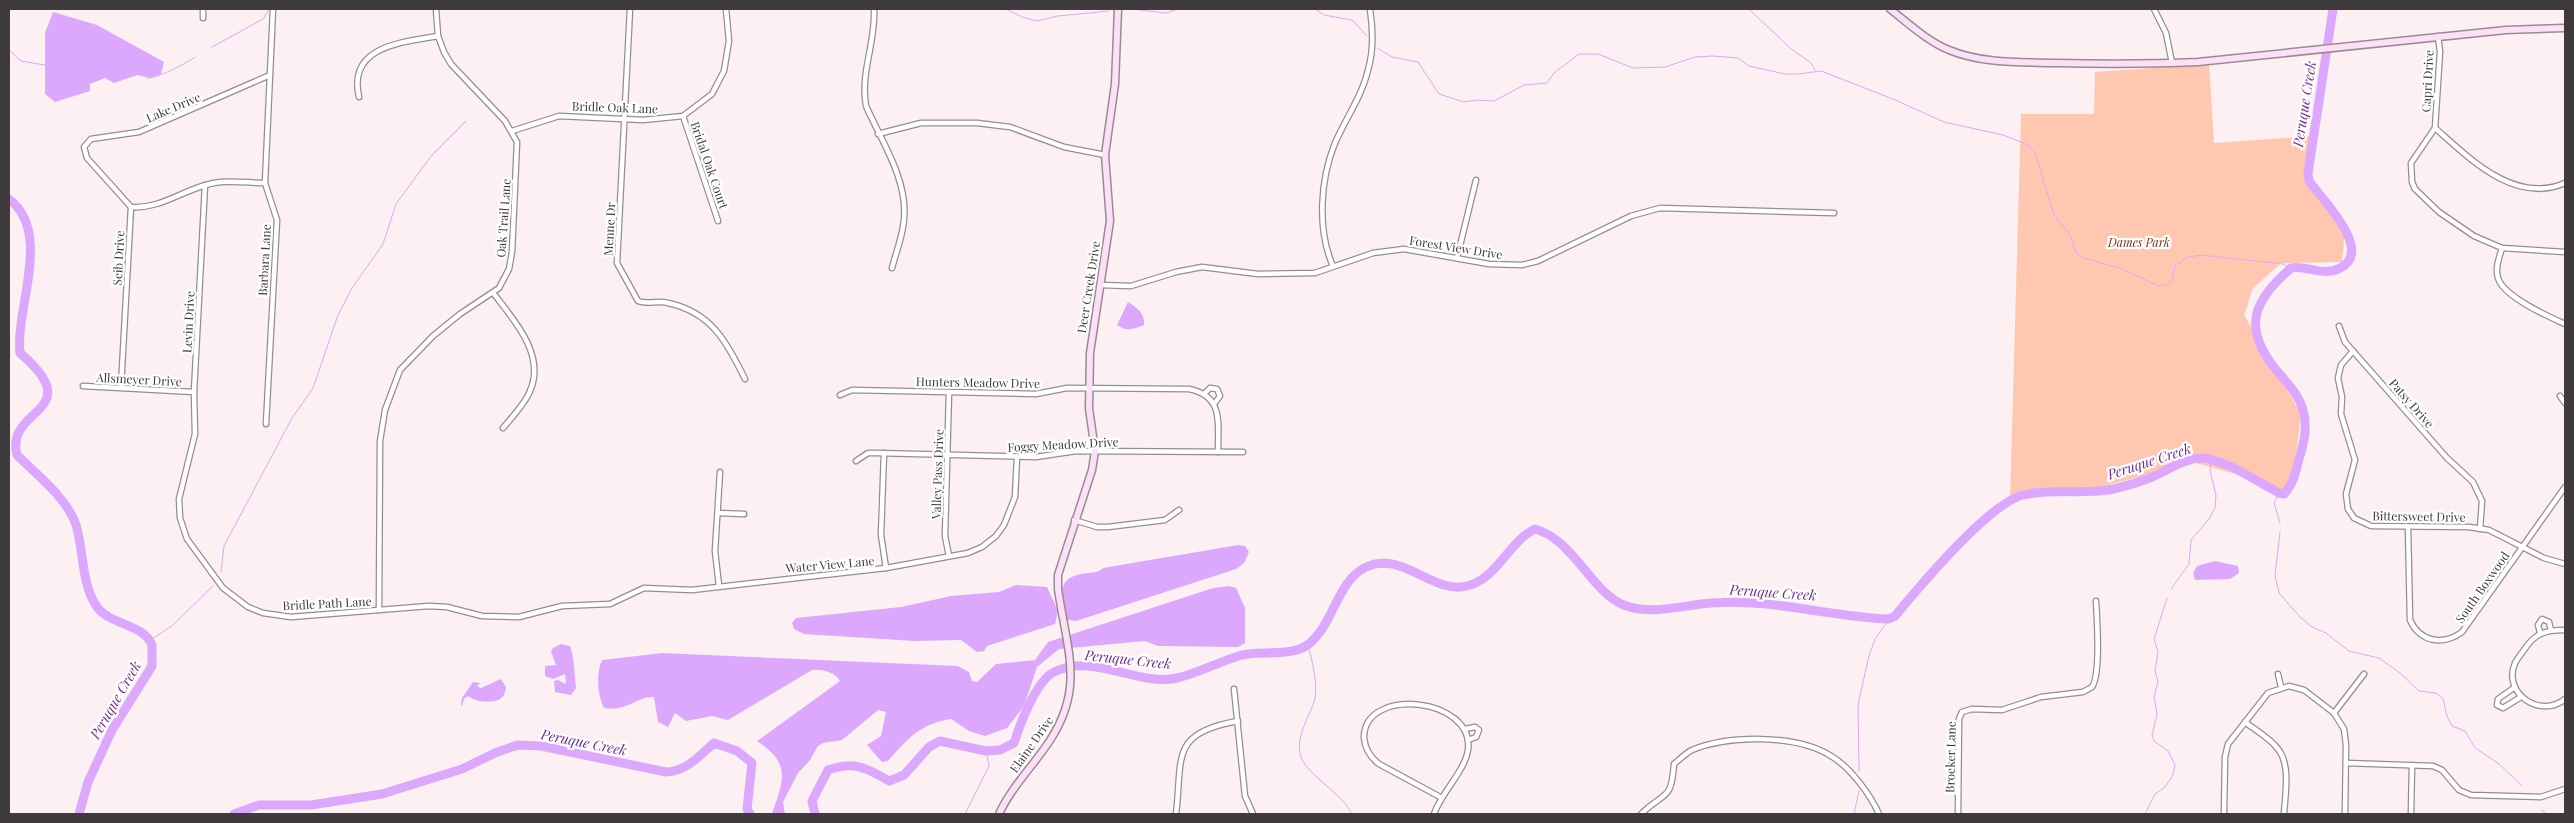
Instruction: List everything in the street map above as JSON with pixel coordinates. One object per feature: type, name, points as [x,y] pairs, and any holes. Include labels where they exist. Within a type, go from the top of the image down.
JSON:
[{"type":"street","points":[[203,9],[203,18]]},
{"type":"street","name":"Barbara Lane","points":[[266,424],[276,220],[265,183],[273,9]]},
{"type":"street","name":"Menne Dr","points":[[630,9],[626,118],[616,263],[638,301],[644,303],[665,302],[702,315],[725,343],[745,379]]},
{"type":"street","points":[[683,116],[712,94],[724,71],[729,41],[726,9]]},
{"type":"street","points":[[874,9],[863,86],[866,106],[900,185],[904,202],[904,219],[892,268]]},
{"type":"street","name":"Deer Creek Drive","points":[[1060,564],[1092,470],[1095,451],[1089,388],[1090,353],[1110,221],[1105,155],[1115,84],[1118,9]]},
{"type":"street","points":[[1333,266],[1326,249],[1324,237],[1324,189],[1335,143],[1359,94],[1368,70],[1372,46],[1370,9]]},
{"type":"street","points":[[1890,9],[1931,41],[1947,49],[1980,59],[2120,64],[2172,63],[2515,29],[2565,28]]},
{"type":"street","points":[[2154,9],[2166,33],[2172,63]]},
{"type":"street","name":"Oak Trail Lane","points":[[379,610],[380,441],[385,410],[400,370],[433,336],[454,319],[494,294],[503,282],[512,252],[513,202],[518,154],[517,142],[512,131],[487,100],[452,64],[438,36],[436,11]]},
{"type":"street","points":[[359,97],[357,80],[359,73],[370,57],[381,48],[393,43],[438,36]]},
{"type":"street","name":"Capri Drive","points":[[2438,36],[2440,52],[2435,128],[2411,163],[2412,182],[2415,190],[2457,226],[2474,236],[2502,248],[2565,252]]},
{"type":"street","name":"Lake Drive","points":[[131,207],[87,158],[84,147],[91,139],[139,132],[270,75]]},
{"type":"street","name":"Bridle Oak Lane","points":[[512,131],[559,116],[660,119],[683,116]]},
{"type":"street","name":"Bridal Oak Court","points":[[683,116],[718,221]]},
{"type":"street","points":[[878,134],[921,122],[977,123],[1010,128],[1064,147],[1105,155]]},
{"type":"street","points":[[2435,128],[2481,166],[2514,184],[2545,189],[2565,183]]},
{"type":"street","points":[[1457,258],[1476,180]]},
{"type":"street","points":[[131,207],[156,205],[205,185],[220,182],[265,183]]},
{"type":"street","name":"Levin Drive","points":[[190,460],[195,434],[194,392],[205,185]]},
{"type":"street","name":"Seib Drive","points":[[120,387],[131,207]]},
{"type":"street","name":"Forest View Drive","points":[[1100,285],[1131,286],[1191,268],[1292,274],[1315,273],[1373,253],[1395,249],[1420,250],[1507,266],[1538,261],[1630,216],[1660,208],[1834,213]]},
{"type":"street","points":[[2502,248],[2496,268],[2498,280],[2509,294],[2565,324]]},
{"type":"street","points":[[494,294],[528,344],[534,365],[530,390],[503,428]]},
{"type":"street","name":"Patsy Drive","points":[[2339,326],[2345,342],[2447,458],[2477,488],[2482,501],[2480,529]]},
{"type":"street","name":"Bittersweet Drive","points":[[2353,351],[2341,365],[2338,378],[2342,397],[2342,414],[2355,460],[2346,494],[2348,509],[2354,518],[2365,525],[2480,529],[2497,533],[2544,558],[2565,564]]},
{"type":"street","name":"Allsmeyer Drive","points":[[83,386],[194,392]]},
{"type":"street","name":"Hunters Meadow Drive","points":[[840,394],[852,390],[1036,394],[1067,388],[1189,389],[1204,394],[1210,388],[1217,389],[1220,396],[1214,404],[1218,413],[1218,452]]},
{"type":"street","name":"Valley Pass Drive","points":[[949,392],[945,536],[949,556]]},
{"type":"street","points":[[1204,394],[1214,404]]},
{"type":"street","points":[[2560,396],[2565,403]]},
{"type":"street","name":"Foggy Meadow Drive","points":[[856,461],[868,453],[1036,457],[1064,451],[1243,452]]},
{"type":"street","points":[[884,453],[881,536],[886,568]]},
{"type":"street","name":"Water View Lane","points":[[581,604],[610,604],[644,588],[692,590],[886,568],[949,556],[982,547],[996,536],[1004,525],[1015,497],[1017,457]]},
{"type":"street","name":"Bridle Path Lane","points":[[190,460],[179,499],[182,528],[197,554],[232,596],[248,607],[272,615],[291,617],[447,607],[482,616],[503,618],[581,604]]},
{"type":"street","points":[[719,586],[716,561],[720,472]]},
{"type":"street","name":"South Boxwood","points":[[2408,526],[2408,614],[2416,631],[2426,638],[2436,641],[2450,639],[2462,632],[2565,487]]},
{"type":"street","points":[[1074,520],[1096,527],[1108,527],[1165,520],[1179,510]]},
{"type":"street","points":[[718,513],[744,514]]},
{"type":"street","name":"Elaine Drive","points":[[999,814],[1014,787],[1044,750],[1065,714],[1071,692],[1069,649],[1058,588],[1060,564]]},
{"type":"street","name":"Broeker Lane","points":[[1958,814],[1959,719],[1962,712],[1972,708],[2002,710],[2041,697],[2083,692],[2092,688],[2096,680],[2096,601]]},
{"type":"street","points":[[2540,632],[2538,625],[2542,619],[2549,622],[2550,630]]},
{"type":"street","points":[[2564,702],[2542,707],[2521,697],[2515,687],[2513,676],[2515,663],[2530,642],[2540,632],[2565,630]]},
{"type":"street","points":[[2278,674],[2281,687]]},
{"type":"street","points":[[2334,713],[2364,674]]},
{"type":"street","points":[[2224,814],[2224,757],[2228,744],[2268,693],[2281,687],[2289,686],[2304,690],[2334,713],[2346,736],[2345,814]]},
{"type":"street","points":[[2515,687],[2498,698],[2497,705],[2504,708],[2521,697]]},
{"type":"street","points":[[1234,689],[1245,796],[1253,814]]},
{"type":"street","points":[[1434,814],[1466,756],[1468,740],[1465,729],[1456,718],[1429,706],[1389,706],[1379,710],[1372,716],[1366,729],[1366,747],[1376,761],[1442,798]]},
{"type":"street","points":[[1176,814],[1179,764],[1187,744],[1206,728],[1238,721]]},
{"type":"street","points":[[2245,722],[2273,744],[2282,756],[2285,770],[2284,814]]},
{"type":"street","points":[[1465,729],[1475,727],[1479,730],[1476,737],[1468,740]]},
{"type":"street","points":[[1642,814],[1669,791],[1674,782],[1674,764],[1690,751],[1707,745],[1766,739],[1808,746],[1831,756],[1865,790],[1878,814]]},
{"type":"street","points":[[2346,763],[2438,767],[2459,790],[2471,795],[2541,797],[2565,789]]},
{"type":"street","points":[[2410,814],[2412,765]]},
{"type":"green space","name":"Dames Park","points":[[2209,64],[2214,143],[2312,136],[2309,171],[2325,204],[2345,229],[2342,262],[2281,263],[2253,288],[2244,315],[2301,414],[2294,472],[2282,493],[2269,490],[2247,477],[2192,462],[2101,487],[2035,491],[2010,501],[2021,114],[2094,114],[2095,72]]},
{"type":"shaded area","points":[[53,12],[97,25],[164,62],[161,74],[150,78],[137,75],[114,83],[105,78],[90,84],[90,91],[55,102],[45,94],[45,33]]},
{"type":"shaded area","points":[[1128,302],[1142,314],[1144,325],[1134,329],[1127,329],[1117,325]]},
{"type":"shaded area","points":[[1238,545],[1245,546],[1249,552],[1244,563],[1236,569],[1076,621],[1068,620],[1065,617],[1062,592],[1066,581],[1071,577],[1098,572],[1103,568]]},
{"type":"shaded area","points":[[2215,561],[2238,566],[2239,573],[2230,579],[2195,580],[2193,573],[2197,566]]},
{"type":"shaded area","points":[[1016,585],[1047,587],[1058,611],[1055,624],[987,646],[984,651],[977,652],[961,640],[914,641],[804,634],[794,629],[792,623],[796,618],[901,607],[951,596],[999,592]]},
{"type":"shaded area","points":[[1229,586],[1236,588],[1245,608],[1245,643],[1238,647],[1158,646],[1145,641],[1059,649],[1037,667],[1024,706],[1007,728],[985,736],[969,731],[951,719],[940,721],[915,733],[888,761],[882,762],[867,745],[881,736],[886,712],[878,710],[842,740],[823,743],[818,746],[810,760],[798,773],[783,802],[785,814],[772,813],[780,791],[782,773],[780,765],[768,749],[757,741],[840,681],[832,673],[812,670],[728,720],[712,716],[686,721],[675,713],[668,727],[658,722],[654,697],[648,697],[619,708],[604,708],[599,690],[598,678],[602,660],[662,653],[958,666],[969,672],[972,681],[977,682],[996,664],[1035,660],[1048,642],[1213,588]]},
{"type":"shaded area","points":[[561,644],[570,646],[573,657],[576,688],[571,695],[555,692],[554,681],[558,680],[566,684],[565,674],[553,679],[545,676],[545,666],[556,665],[551,652],[553,648]]},
{"type":"shaded area","points":[[501,679],[506,687],[505,693],[498,700],[484,702],[468,696],[461,705],[462,698],[473,682],[480,683],[477,686],[481,688]]},
{"type":"waterway","points":[[212,47],[263,19],[269,9]]},
{"type":"waterway","points":[[1006,9],[1022,17],[1037,21],[1058,16],[1109,11]]},
{"type":"waterway","points":[[1132,9],[1166,13],[1178,9]]},
{"type":"waterway","points":[[1210,9],[1219,9]]},
{"type":"waterway","points":[[1315,9],[1324,15],[1352,20],[1367,36]]},
{"type":"waterway","points":[[1749,9],[1790,48],[1811,63],[1815,70]]},
{"type":"waterway","name":"Peruque Creek","points":[[815,814],[812,801],[828,770],[845,766],[859,767],[889,781],[904,775],[929,747],[940,741],[986,751],[1000,750],[1014,743],[1035,693],[1047,677],[1054,672],[1069,667],[1100,667],[1162,680],[1185,676],[1242,655],[1296,650],[1304,647],[1319,634],[1349,581],[1366,567],[1379,563],[1392,564],[1442,584],[1454,587],[1467,586],[1487,576],[1517,542],[1535,529],[1560,543],[1613,599],[1634,608],[1656,610],[1733,602],[1778,605],[1867,618],[1889,619],[1895,616],[1937,567],[1974,529],[1992,513],[2023,495],[2114,489],[2147,479],[2196,458],[2212,460],[2232,467],[2284,494],[2294,478],[2302,447],[2305,434],[2304,416],[2301,404],[2294,392],[2263,351],[2258,338],[2257,313],[2261,302],[2269,291],[2291,268],[2321,271],[2334,270],[2340,268],[2349,260],[2352,250],[2349,237],[2342,224],[2309,181],[2308,173],[2333,9]]},
{"type":"waterway","points":[[1377,48],[1392,57],[1418,62],[1439,94],[1464,102],[1477,100],[1494,101],[1524,85],[1547,83],[1554,73],[1579,54],[1598,54],[1633,68],[1665,67],[1695,57],[1713,56],[1738,58],[1749,66],[1785,74],[1821,71],[1893,99],[1944,122],[2003,135],[2026,144],[2035,153],[2054,215],[2070,235],[2075,251],[2081,257],[2122,269],[2159,286],[2167,285],[2172,280],[2175,266],[2188,257],[2201,255],[2283,264],[2291,268]]},
{"type":"waterway","points":[[9,50],[21,61],[45,65]]},
{"type":"waterway","points":[[147,78],[179,67],[195,57]]},
{"type":"waterway","points":[[221,572],[224,546],[292,418],[313,388],[338,315],[352,288],[383,244],[396,204],[431,156],[466,121]]},
{"type":"waterway","name":"Peruque Creek","points":[[9,199],[22,214],[29,231],[29,272],[22,315],[20,353],[39,373],[47,388],[46,399],[22,427],[16,439],[17,455],[51,487],[72,515],[79,535],[85,578],[97,607],[110,618],[142,632],[152,645],[152,666],[112,730],[88,782],[79,814]]},
{"type":"waterway","points":[[2171,589],[2189,564],[2191,540],[2209,519],[2215,508],[2216,495],[2210,471],[2211,460]]},
{"type":"waterway","points":[[2279,493],[2274,503],[2280,523]]},
{"type":"waterway","points":[[2280,532],[2275,575],[2279,593],[2300,617],[2312,627],[2326,633],[2349,651],[2379,658],[2400,673],[2419,691],[2436,693],[2443,699],[2447,716],[2452,726],[2465,731],[2475,748],[2498,763],[2521,785]]},
{"type":"waterway","points":[[149,641],[173,625],[213,586]]},
{"type":"waterway","points":[[2145,814],[2155,794],[2165,787],[2173,775],[2175,765],[2168,751],[2154,741],[2152,735],[2157,714],[2154,697],[2158,681],[2155,671],[2158,652],[2154,639],[2167,598]]},
{"type":"waterway","points":[[1859,771],[1858,704],[1869,656],[1875,639],[1889,619]]},
{"type":"waterway","points":[[1308,645],[1316,689],[1314,702],[1301,736],[1301,757],[1310,771],[1340,798],[1352,814]]},
{"type":"waterway","name":"Peruque Creek","points":[[234,814],[259,805],[311,805],[382,794],[462,769],[497,752],[518,745],[541,746],[666,772],[686,766],[714,743],[737,751],[752,763],[747,809],[750,814]]},
{"type":"waterway","points":[[965,814],[989,766],[986,751]]},
{"type":"waterway","points":[[1854,814],[1859,791]]},
{"type":"waterway","points":[[2542,810],[2546,814]]}]
